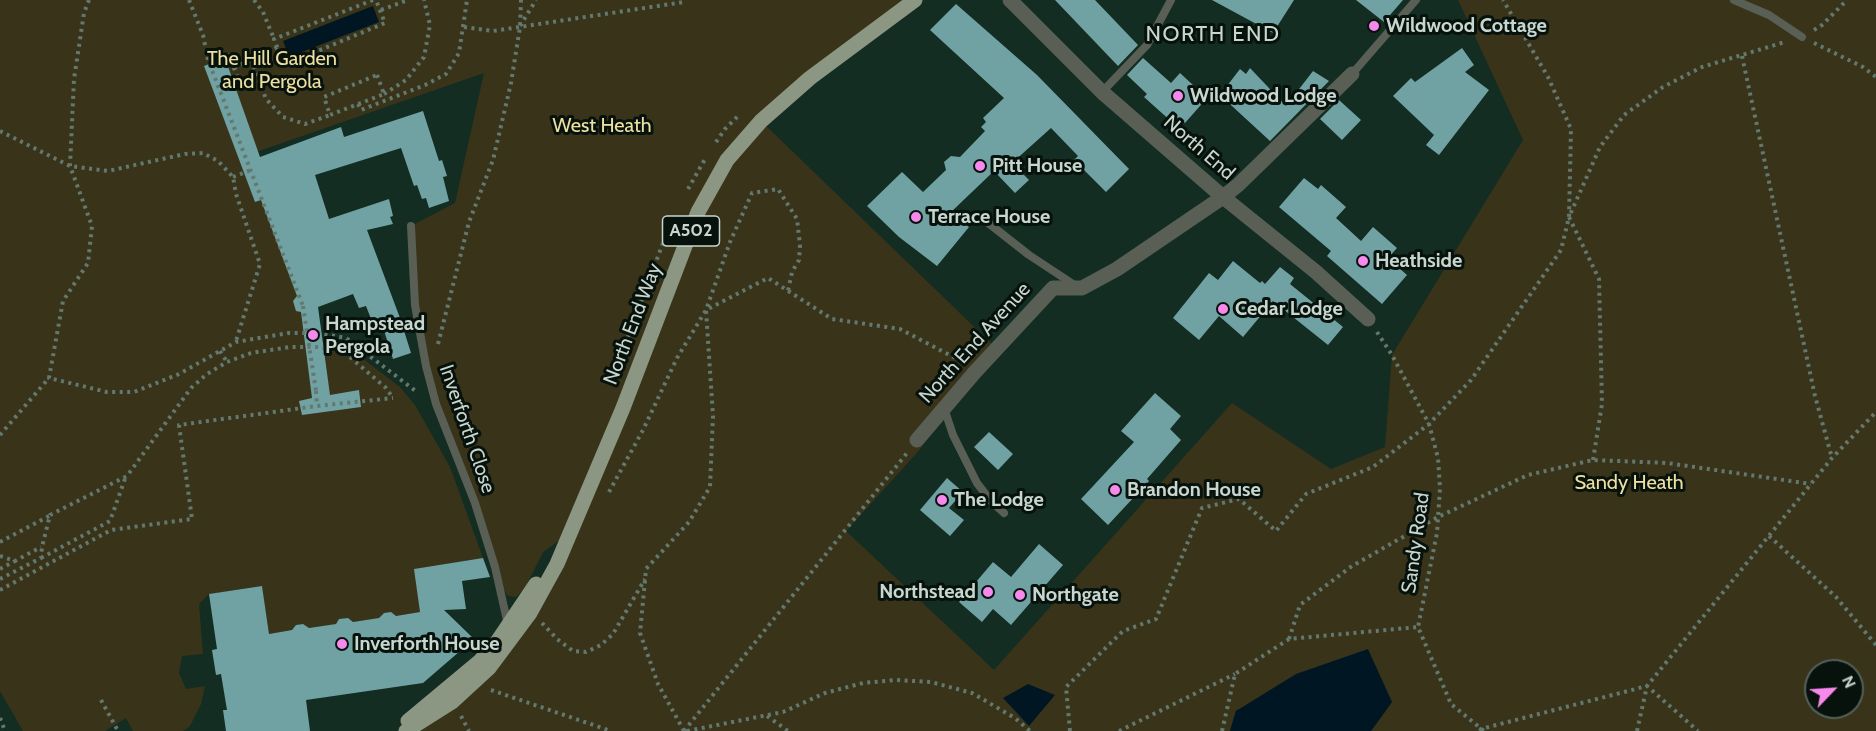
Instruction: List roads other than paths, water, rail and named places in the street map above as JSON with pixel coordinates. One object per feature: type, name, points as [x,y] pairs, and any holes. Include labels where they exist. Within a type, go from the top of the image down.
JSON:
[{"type":"main road","name":"North End Way","points":[[406,731],[452,702],[489,668],[569,534],[623,408],[698,212],[727,160],[761,121],[810,78],[915,0]]},
{"type":"main road","name":"North End Way","points":[[398,731],[480,661],[510,632]]},
{"type":"street","name":"North End","points":[[1010,0],[1102,92],[1223,197],[1317,272],[1368,319]]},
{"type":"street","name":"North End Avenue","points":[[917,440],[1053,288],[1079,288],[1117,269],[1223,197],[1352,74]]},
{"type":"lane","points":[[1102,92],[1147,45],[1171,0]]},
{"type":"lane","points":[[1352,74],[1416,0]]},
{"type":"lane","points":[[1734,0],[1769,15],[1802,37]]},
{"type":"lane","points":[[978,215],[1050,270],[1079,288]]},
{"type":"lane","name":"Inverforth Close","points":[[411,226],[415,305],[426,366],[436,404],[475,503],[495,567],[510,632]]},
{"type":"lane","points":[[944,408],[953,435],[976,483],[1004,513]]},
{"type":"water","points":[[373,6],[379,22],[289,57],[283,41]]},
{"type":"water","points":[[1368,649],[1392,702],[1371,731],[1230,731],[1236,711],[1296,674]]},
{"type":"water","points":[[1028,684],[1055,695],[1029,726],[1003,698]]},
{"type":"place","name":"Wildwood Cottage","points":[[1374,26]]},
{"type":"place","name":"Wildwood Lodge","points":[[1178,96]]},
{"type":"place","name":"Pitt House","points":[[980,166]]},
{"type":"place","name":"Terrace House","points":[[916,217]]},
{"type":"place","name":"Heathside","points":[[1363,261]]},
{"type":"place","name":"Cedar Lodge","points":[[1223,309]]},
{"type":"place","name":"Hampstead Pergola","points":[[313,335]]},
{"type":"place","name":"Brandon House","points":[[1115,490]]},
{"type":"place","name":"The Lodge","points":[[942,500]]},
{"type":"place","name":"Northstead","points":[[988,592]]},
{"type":"place","name":"Northgate","points":[[1020,595]]},
{"type":"place","name":"Inverforth House","points":[[342,644]]},
{"type":"district","name":"NORTH END","points":[[1213,35]]},
{"type":"park label","name":"The Hill Garden and Pergola","points":[[272,70]]},
{"type":"park label","name":"West Heath","points":[[602,126]]},
{"type":"park label","name":"Sandy Heath","points":[[1629,483]]}]
